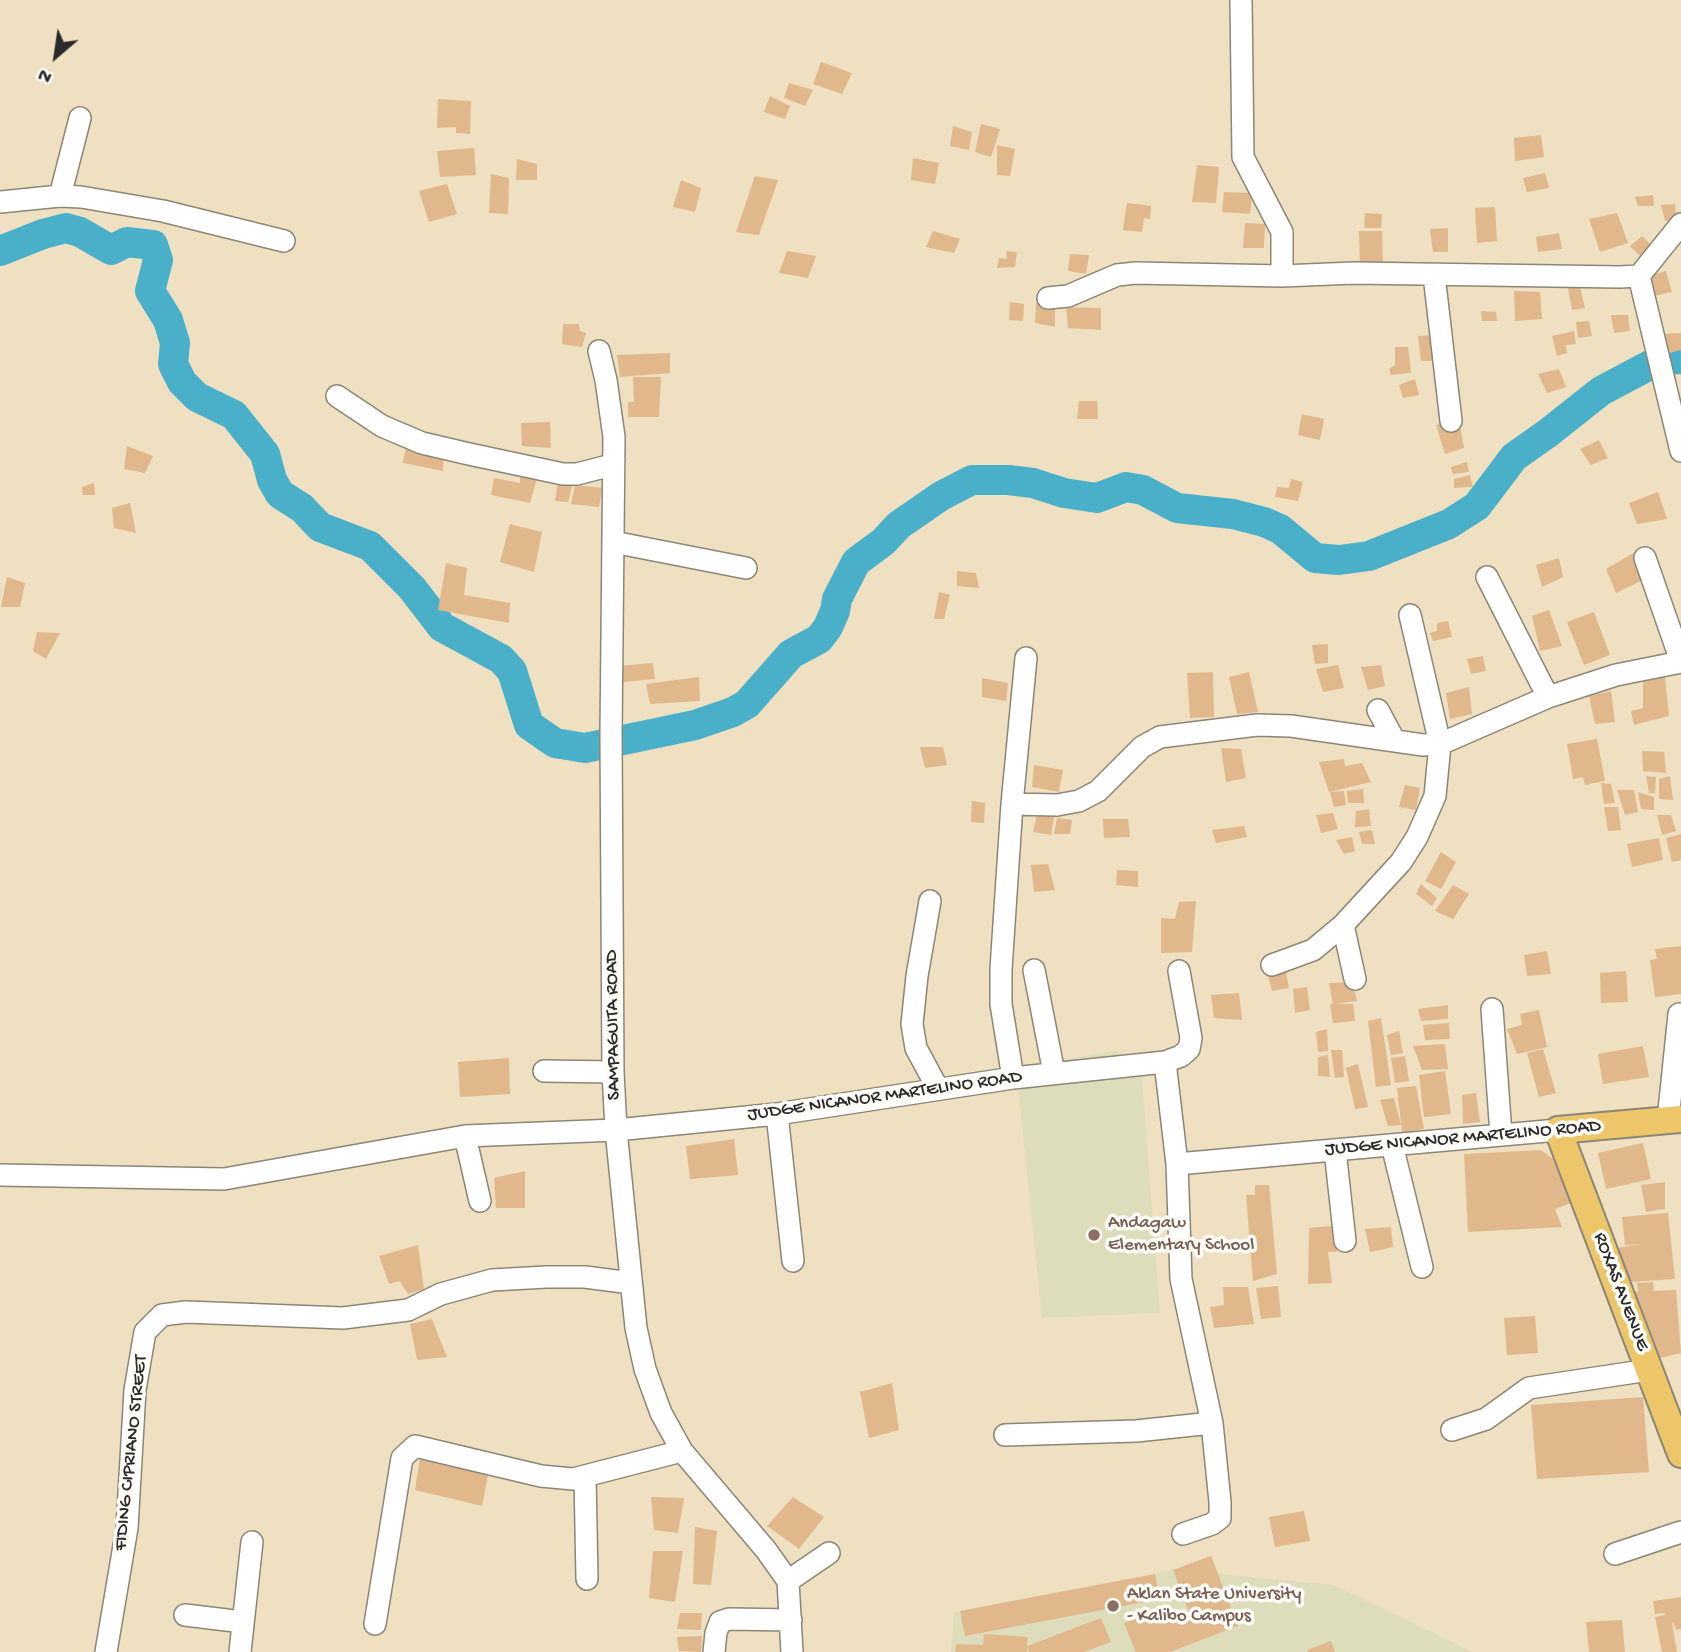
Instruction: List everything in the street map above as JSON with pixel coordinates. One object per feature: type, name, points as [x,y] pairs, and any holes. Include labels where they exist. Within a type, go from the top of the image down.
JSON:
[{"type":"main road","name":"JUDGE NICANOR MARTELINO ROAD","points":[[1558,1130],[1674,1119]]},
{"type":"main road","name":"ROXAS AVENUE","points":[[1558,1130],[1681,1454]]},
{"type":"street","points":[[1241,0],[1243,157],[1282,232],[1282,276]]},
{"type":"street","points":[[60,197],[80,118]]},
{"type":"street","points":[[0,202],[81,197],[163,211],[284,241]]},
{"type":"street","points":[[1048,298],[1068,296],[1117,275],[1136,272],[1282,276],[1354,273],[1639,276],[1681,224]]},
{"type":"street","points":[[1434,275],[1451,421]]},
{"type":"street","points":[[1639,276],[1681,451]]},
{"type":"street","name":"SAMPAGUITA ROAD","points":[[599,351],[611,409],[614,458],[613,1072],[616,1130],[636,1328],[645,1369],[661,1413],[682,1451],[766,1549],[788,1581]]},
{"type":"street","points":[[337,396],[382,426],[422,443],[469,454],[563,474],[577,474],[608,466],[614,458]]},
{"type":"street","points":[[613,542],[746,568]]},
{"type":"street","points":[[1012,804],[1057,805],[1079,801],[1098,791],[1142,747],[1160,737],[1257,725],[1291,726],[1423,745],[1440,744],[1548,698],[1616,675],[1681,662],[1645,558]]},
{"type":"street","points":[[1487,577],[1548,698]]},
{"type":"street","points":[[1272,965],[1313,950],[1343,925],[1401,862],[1417,838],[1435,796],[1440,744],[1409,615]]},
{"type":"street","points":[[1013,1078],[1001,1004],[1012,804],[1027,659]]},
{"type":"street","points":[[1378,710],[1394,740]]},
{"type":"street","points":[[930,901],[912,1024],[916,1048],[938,1089]]},
{"type":"street","points":[[1343,925],[1355,979]]},
{"type":"street","points":[[1034,970],[1054,1073]]},
{"type":"street","points":[[1179,971],[1191,1038],[1189,1049],[1181,1056],[1165,1062],[1178,1164],[1181,1279],[1212,1423],[1220,1518],[1212,1524],[1183,1534]]},
{"type":"street","points":[[1492,1009],[1501,1135]]},
{"type":"street","points":[[1674,1119],[1679,1014]]},
{"type":"street","name":"JUDGE NICANOR MARTELINO ROAD","points":[[0,1175],[224,1179],[465,1136],[616,1130],[777,1114],[1013,1078],[1165,1062]]},
{"type":"street","points":[[544,1071],[613,1072]]},
{"type":"street","points":[[777,1114],[793,1261]]},
{"type":"street","name":"JUDGE NICANOR MARTELINO ROAD","points":[[1178,1164],[1558,1130]]},
{"type":"street","points":[[465,1136],[480,1201]]},
{"type":"street","points":[[1392,1145],[1422,1267]]},
{"type":"street","points":[[1335,1150],[1345,1241]]},
{"type":"street","name":"FIDING CIPRIANO STREET","points":[[106,1652],[127,1528],[135,1390],[145,1332],[162,1315],[186,1312],[342,1318],[408,1310],[441,1294],[492,1280],[585,1277],[631,1283]]},
{"type":"street","points":[[1452,1430],[1486,1419],[1529,1388],[1649,1370]]},
{"type":"street","points":[[1005,1435],[1136,1431],[1212,1423]]},
{"type":"street","points":[[375,1624],[402,1458],[415,1446],[541,1476],[573,1479],[682,1451]]},
{"type":"street","points":[[585,1476],[587,1579]]},
{"type":"street","points":[[1615,1554],[1681,1532]]},
{"type":"street","points":[[240,1652],[252,1542]]},
{"type":"street","points":[[792,1652],[788,1581],[829,1553]]},
{"type":"street","points":[[185,1615],[243,1622]]},
{"type":"street","points":[[714,1652],[720,1622],[729,1619],[790,1620]]},
{"type":"shaded area","name":"Andagaw Elementary School","points":[[1117,1051],[1142,1077],[1160,1313],[1042,1318],[1016,1067]]},
{"type":"shaded area","name":"Aklan State University - Kalibo Campus","points":[[1211,1556],[1219,1574],[1334,1585],[1473,1652],[951,1652],[954,1612],[1173,1570]]},
{"type":"building","points":[[821,62],[852,73],[842,94],[813,84]]},
{"type":"building","points":[[789,83],[813,90],[805,106],[784,98]]},
{"type":"building","points":[[770,96],[790,106],[785,119],[764,112]]},
{"type":"building","points":[[438,99],[471,101],[470,134],[456,133],[456,127],[437,128]]},
{"type":"building","points":[[981,124],[1000,129],[991,157],[975,152]]},
{"type":"building","points":[[953,126],[972,132],[969,150],[950,146]]},
{"type":"building","points":[[1541,135],[1544,157],[1515,161],[1514,138]]},
{"type":"building","points":[[997,145],[1015,149],[1010,176],[997,175]]},
{"type":"building","points":[[474,148],[476,175],[440,177],[437,151]]},
{"type":"building","points":[[913,158],[939,163],[935,184],[911,180]]},
{"type":"building","points":[[517,159],[537,164],[537,180],[516,180]]},
{"type":"building","points":[[1197,165],[1219,167],[1216,203],[1192,202]]},
{"type":"building","points":[[1545,173],[1549,188],[1527,192],[1523,178]]},
{"type":"building","points":[[491,174],[509,178],[508,214],[489,213]]},
{"type":"building","points":[[755,176],[778,180],[759,235],[736,232]]},
{"type":"building","points":[[681,180],[701,188],[695,212],[673,207]]},
{"type":"building","points":[[447,184],[457,214],[429,222],[419,191]]},
{"type":"building","points":[[1224,192],[1252,193],[1250,214],[1222,212]]},
{"type":"building","points":[[1653,195],[1654,206],[1638,206],[1635,197]]},
{"type":"building","points":[[1127,203],[1151,206],[1150,219],[1144,218],[1142,232],[1123,230]]},
{"type":"building","points":[[1675,204],[1676,219],[1665,221],[1661,205]]},
{"type":"building","points":[[1495,207],[1497,241],[1477,243],[1475,208]]},
{"type":"building","points":[[1365,213],[1382,214],[1381,228],[1364,228]]},
{"type":"building","points":[[1617,213],[1628,243],[1600,252],[1589,219]]},
{"type":"building","points":[[1245,223],[1265,224],[1264,248],[1243,248]]},
{"type":"building","points":[[1448,228],[1448,252],[1433,252],[1430,229]]},
{"type":"building","points":[[933,231],[960,239],[954,253],[926,247]]},
{"type":"building","points":[[1359,231],[1382,231],[1383,268],[1360,266]]},
{"type":"building","points":[[1559,233],[1562,249],[1538,252],[1536,237]]},
{"type":"building","points":[[1642,236],[1653,247],[1640,256],[1630,246]]},
{"type":"building","points":[[787,251],[816,256],[808,278],[779,273]]},
{"type":"building","points":[[1006,251],[1017,252],[1015,267],[997,268],[999,258],[1007,259]]},
{"type":"building","points":[[1070,254],[1089,255],[1086,274],[1068,271]]},
{"type":"building","points":[[1666,271],[1672,292],[1650,297],[1647,276]]},
{"type":"building","points":[[1580,287],[1585,308],[1572,310],[1568,288]]},
{"type":"building","points":[[1514,291],[1540,292],[1542,319],[1515,321]]},
{"type":"building","points":[[1010,302],[1024,304],[1023,321],[1009,320]]},
{"type":"building","points":[[1036,303],[1055,304],[1055,327],[1035,323]]},
{"type":"building","points":[[1066,307],[1101,308],[1101,330],[1068,328]]},
{"type":"building","points":[[1481,311],[1496,312],[1497,321],[1482,321]]},
{"type":"building","points":[[1611,315],[1628,315],[1630,331],[1614,333]]},
{"type":"building","points":[[1589,321],[1592,336],[1578,338],[1576,322]]},
{"type":"building","points":[[563,324],[579,324],[580,331],[586,333],[582,347],[562,344]]},
{"type":"building","points":[[1574,331],[1576,344],[1566,345],[1567,353],[1557,356],[1552,336]]},
{"type":"building","points":[[1681,333],[1681,350],[1665,354],[1661,334]]},
{"type":"building","points":[[1433,335],[1435,361],[1421,361],[1418,336]]},
{"type":"building","points":[[1395,347],[1408,347],[1411,373],[1391,375],[1389,369],[1395,365]]},
{"type":"building","points":[[670,353],[670,373],[620,377],[617,355]]},
{"type":"building","points":[[1559,369],[1566,387],[1547,393],[1538,374]]},
{"type":"building","points":[[633,377],[661,377],[659,417],[628,417],[628,402],[634,402]]},
{"type":"building","points":[[1415,379],[1419,395],[1403,398],[1399,385]]},
{"type":"building","points":[[1079,401],[1097,401],[1098,419],[1077,419]]},
{"type":"building","points":[[1302,414],[1324,419],[1320,440],[1298,435]]},
{"type":"building","points":[[1459,420],[1464,448],[1445,454],[1436,425]]},
{"type":"building","points":[[550,422],[551,448],[522,446],[521,423]]},
{"type":"building","points":[[1599,440],[1608,458],[1591,465],[1580,449]]},
{"type":"building","points":[[407,441],[444,452],[443,471],[403,463]]},
{"type":"building","points":[[127,446],[153,456],[145,473],[124,469]]},
{"type":"building","points":[[1467,462],[1469,472],[1453,474],[1451,467]]},
{"type":"building","points":[[520,474],[537,478],[530,503],[491,495],[494,478],[520,483]]},
{"type":"building","points":[[1470,475],[1473,487],[1454,488],[1454,479]]},
{"type":"building","points":[[1291,479],[1303,482],[1298,501],[1275,497],[1277,487],[1289,488]]},
{"type":"building","points":[[558,482],[573,483],[568,502],[555,501]]},
{"type":"building","points":[[94,483],[95,495],[83,495],[82,487]]},
{"type":"building","points":[[575,485],[602,488],[599,507],[571,504]]},
{"type":"building","points":[[1658,492],[1667,519],[1637,524],[1629,503]]},
{"type":"building","points":[[130,503],[136,533],[114,528],[112,508]]},
{"type":"building","points":[[510,524],[542,532],[534,572],[500,562]]},
{"type":"building","points":[[1635,552],[1645,579],[1616,593],[1606,569]]},
{"type":"building","points":[[1559,558],[1563,577],[1542,587],[1536,565]]},
{"type":"building","points":[[446,563],[467,568],[464,595],[510,603],[509,623],[438,610]]},
{"type":"building","points":[[957,571],[976,573],[979,588],[957,586]]},
{"type":"building","points":[[7,577],[25,583],[20,607],[1,607]]},
{"type":"building","points":[[939,592],[950,595],[944,619],[934,619]]},
{"type":"building","points":[[1549,610],[1562,646],[1540,651],[1532,616]]},
{"type":"building","points":[[1594,612],[1610,655],[1584,665],[1567,622]]},
{"type":"building","points":[[1448,621],[1452,637],[1433,641],[1430,633],[1437,631],[1437,623]]},
{"type":"building","points":[[37,632],[60,633],[46,659],[33,651]]},
{"type":"building","points":[[1328,644],[1328,663],[1315,664],[1312,645]]},
{"type":"building","points":[[1483,656],[1486,671],[1471,674],[1467,659]]},
{"type":"building","points":[[653,663],[655,679],[623,682],[619,666]]},
{"type":"building","points":[[1338,665],[1344,688],[1323,692],[1316,669]]},
{"type":"building","points":[[1381,665],[1385,686],[1368,690],[1361,667]]},
{"type":"building","points":[[1213,672],[1214,717],[1190,718],[1187,673]]},
{"type":"building","points":[[1249,672],[1258,712],[1237,714],[1229,677]]},
{"type":"building","points":[[1643,675],[1665,677],[1669,716],[1634,725],[1631,711],[1643,708]]},
{"type":"building","points":[[699,677],[700,701],[650,704],[646,684]]},
{"type":"building","points":[[982,678],[1008,683],[1006,701],[982,697]]},
{"type":"building","points":[[1469,687],[1472,714],[1450,719],[1446,693]]},
{"type":"building","points":[[1611,691],[1615,722],[1595,724],[1589,696]]},
{"type":"building","points":[[1597,739],[1605,781],[1585,785],[1583,777],[1573,779],[1567,744]]},
{"type":"building","points":[[920,747],[943,747],[947,765],[925,768]]},
{"type":"building","points":[[1221,748],[1241,749],[1246,778],[1226,782]]},
{"type":"building","points":[[1642,751],[1664,752],[1666,773],[1643,771]]},
{"type":"building","points":[[1344,759],[1345,766],[1362,763],[1371,782],[1329,792],[1319,762]]},
{"type":"building","points":[[1034,765],[1063,770],[1059,792],[1032,787]]},
{"type":"building","points":[[1646,776],[1656,777],[1655,793],[1649,793]]},
{"type":"building","points":[[1670,776],[1673,800],[1659,799],[1659,779]]},
{"type":"building","points":[[1601,783],[1611,784],[1615,803],[1604,804]]},
{"type":"building","points":[[1405,785],[1420,788],[1416,810],[1399,807]]},
{"type":"building","points":[[1363,789],[1364,803],[1348,803],[1347,791]]},
{"type":"building","points":[[1617,790],[1634,790],[1638,812],[1625,815]]},
{"type":"building","points":[[1344,791],[1346,805],[1334,807],[1330,792]]},
{"type":"building","points":[[1638,792],[1654,797],[1654,810],[1641,809]]},
{"type":"building","points":[[972,801],[985,803],[984,823],[971,822]]},
{"type":"building","points":[[1604,807],[1618,807],[1621,830],[1608,831]]},
{"type":"building","points":[[1369,809],[1371,826],[1355,827],[1356,811]]},
{"type":"building","points":[[1333,813],[1338,829],[1321,833],[1316,815]]},
{"type":"building","points":[[1037,814],[1054,817],[1051,835],[1033,832]]},
{"type":"building","points":[[1657,815],[1671,815],[1676,831],[1662,835]]},
{"type":"building","points":[[1057,818],[1072,820],[1070,834],[1054,834]]},
{"type":"building","points":[[1103,819],[1128,819],[1130,837],[1104,838]]},
{"type":"building","points":[[1244,826],[1247,837],[1216,843],[1212,830]]},
{"type":"building","points":[[1372,830],[1375,844],[1362,844],[1359,832]]},
{"type":"building","points":[[1681,834],[1681,860],[1672,862],[1666,838]]},
{"type":"building","points":[[1352,837],[1355,851],[1344,854],[1336,840]]},
{"type":"building","points":[[1659,838],[1663,860],[1632,867],[1627,844]]},
{"type":"building","points":[[1441,852],[1456,862],[1441,889],[1425,881]]},
{"type":"building","points":[[1048,864],[1055,890],[1034,892],[1031,865]]},
{"type":"building","points":[[1117,870],[1138,871],[1138,887],[1116,885]]},
{"type":"building","points":[[1421,884],[1437,898],[1432,906],[1416,894]]},
{"type":"building","points":[[1453,885],[1469,894],[1453,919],[1435,911]]},
{"type":"building","points":[[1196,901],[1192,952],[1161,953],[1161,918],[1175,919],[1179,902]]},
{"type":"building","points":[[1681,946],[1681,994],[1655,997],[1650,960],[1657,959],[1655,949]]},
{"type":"building","points":[[1547,951],[1551,974],[1527,976],[1524,955]]},
{"type":"building","points":[[1285,966],[1289,988],[1272,991],[1267,971]]},
{"type":"building","points":[[1626,971],[1628,1002],[1601,1003],[1600,973]]},
{"type":"building","points":[[1352,982],[1357,1001],[1333,1004],[1329,983]]},
{"type":"building","points":[[1307,987],[1310,1010],[1295,1013],[1293,989]]},
{"type":"building","points":[[1239,993],[1242,1020],[1214,1018],[1211,995]]},
{"type":"building","points":[[1330,1004],[1353,1004],[1355,1021],[1333,1023]]},
{"type":"building","points":[[1448,1005],[1448,1019],[1421,1021],[1418,1009]]},
{"type":"building","points":[[1539,1010],[1547,1047],[1517,1054],[1507,1029],[1522,1025],[1520,1014]]},
{"type":"building","points":[[1381,1018],[1391,1085],[1376,1087],[1368,1021]]},
{"type":"building","points":[[1449,1023],[1450,1039],[1425,1040],[1423,1025]]},
{"type":"building","points":[[1327,1029],[1328,1051],[1318,1052],[1316,1032]]},
{"type":"building","points":[[1399,1031],[1403,1053],[1391,1055],[1387,1035]]},
{"type":"building","points":[[1445,1044],[1448,1069],[1422,1070],[1413,1046]]},
{"type":"building","points":[[1643,1046],[1649,1077],[1603,1084],[1598,1054]]},
{"type":"building","points":[[1543,1049],[1556,1093],[1539,1097],[1527,1053]]},
{"type":"building","points":[[1331,1050],[1342,1050],[1344,1077],[1335,1078]]},
{"type":"building","points":[[1328,1055],[1330,1077],[1318,1076],[1318,1057]]},
{"type":"building","points":[[1405,1056],[1409,1081],[1395,1083],[1391,1058]]},
{"type":"building","points":[[509,1058],[510,1094],[460,1097],[458,1062]]},
{"type":"building","points":[[1358,1064],[1368,1107],[1355,1109],[1346,1068]]},
{"type":"building","points":[[1445,1071],[1451,1114],[1424,1117],[1419,1075]]},
{"type":"building","points":[[1416,1086],[1424,1129],[1402,1132],[1397,1088]]},
{"type":"building","points":[[1476,1093],[1480,1122],[1463,1124],[1462,1095]]},
{"type":"building","points":[[1394,1098],[1401,1125],[1388,1126],[1380,1100]]},
{"type":"building","points":[[734,1139],[738,1175],[690,1179],[686,1146]]},
{"type":"building","points":[[1643,1143],[1651,1179],[1606,1189],[1598,1153]]},
{"type":"building","points":[[1541,1150],[1553,1159],[1571,1203],[1555,1209],[1562,1227],[1468,1232],[1464,1154]]},
{"type":"building","points":[[525,1171],[525,1208],[496,1208],[494,1178]]},
{"type":"building","points":[[1665,1182],[1665,1209],[1646,1212],[1641,1185]]},
{"type":"building","points":[[1255,1185],[1269,1185],[1277,1274],[1253,1281],[1246,1195],[1255,1195]]},
{"type":"building","points":[[1668,1213],[1675,1279],[1630,1282],[1617,1248],[1641,1244],[1625,1245],[1622,1217]]},
{"type":"building","points":[[1333,1226],[1337,1252],[1328,1252],[1332,1283],[1308,1284],[1309,1228]]},
{"type":"building","points":[[1391,1227],[1393,1247],[1370,1252],[1365,1229]]},
{"type":"building","points":[[418,1245],[424,1289],[408,1294],[400,1281],[389,1284],[379,1256]]},
{"type":"building","points":[[1653,1282],[1654,1291],[1676,1290],[1681,1353],[1660,1358],[1634,1291],[1638,1292],[1637,1283]]},
{"type":"building","points":[[1278,1286],[1281,1317],[1261,1319],[1256,1288]]},
{"type":"building","points":[[1223,1287],[1248,1287],[1254,1324],[1214,1328],[1210,1307],[1224,1305]]},
{"type":"building","points":[[1535,1316],[1538,1353],[1507,1355],[1504,1318]]},
{"type":"building","points":[[432,1319],[447,1357],[417,1360],[410,1324]]},
{"type":"building","points":[[892,1383],[899,1430],[869,1438],[860,1392]]},
{"type":"building","points":[[1643,1397],[1649,1472],[1537,1479],[1531,1405]]},
{"type":"building","points":[[420,1458],[488,1474],[482,1506],[415,1490]]},
{"type":"building","points":[[651,1497],[684,1498],[678,1533],[654,1530]]},
{"type":"building","points":[[793,1497],[824,1517],[799,1549],[767,1526]]},
{"type":"building","points":[[1304,1511],[1310,1541],[1275,1547],[1269,1517]]},
{"type":"building","points":[[695,1527],[717,1531],[711,1585],[693,1584]]},
{"type":"building","points":[[653,1551],[683,1551],[675,1602],[649,1598]]},
{"type":"building","points":[[1211,1556],[1238,1626],[1170,1652],[1136,1652],[1124,1623],[1171,1605],[1177,1620],[1190,1615],[1173,1570]]},
{"type":"building","points":[[1155,1574],[1160,1599],[965,1636],[960,1611]]},
{"type":"building","points":[[1681,1597],[1681,1629],[1676,1630],[1672,1623],[1677,1652],[1662,1652],[1655,1617],[1665,1613],[1655,1614],[1653,1601]]},
{"type":"building","points":[[680,1613],[702,1613],[701,1630],[677,1629]]},
{"type":"building","points":[[1101,1618],[1111,1642],[1084,1652],[1029,1652],[1027,1647],[1027,1652],[955,1652],[956,1644],[983,1645],[984,1634],[1028,1637],[1027,1646]]},
{"type":"building","points":[[1622,1620],[1625,1652],[1589,1652],[1586,1622]]},
{"type":"building","points":[[702,1636],[701,1652],[679,1651],[677,1637]]},
{"type":"building","points":[[1331,1641],[1335,1652],[1307,1650]]},
{"type":"waterway","points":[[0,251],[66,228],[80,232],[111,250],[127,242],[153,245],[158,260],[150,291],[168,320],[175,343],[173,364],[182,382],[197,397],[234,415],[265,454],[272,480],[280,494],[302,508],[320,527],[370,546],[412,588],[442,627],[501,659],[512,671],[529,725],[555,743],[585,748],[695,725],[733,712],[747,704],[791,654],[819,639],[828,627],[837,599],[856,562],[883,542],[899,525],[941,496],[972,480],[1033,483],[1064,493],[1097,498],[1126,487],[1143,490],[1177,508],[1233,514],[1264,522],[1280,529],[1315,558],[1339,560],[1369,556],[1449,524],[1477,506],[1514,457],[1601,391],[1650,365]]},
{"type":"waterway","points":[[1665,360],[1681,359]]},
{"type":"place","name":"Andagaw Elementary School","points":[[1094,1235]]},
{"type":"place","name":"Aklan State University - Kalibo Campus","points":[[1113,1606]]}]
